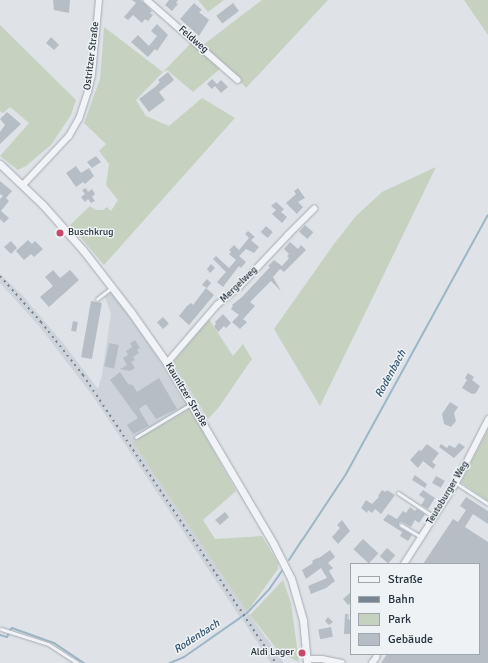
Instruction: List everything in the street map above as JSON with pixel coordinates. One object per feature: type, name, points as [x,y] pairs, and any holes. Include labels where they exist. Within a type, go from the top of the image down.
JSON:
[{"type":"street","name":"Ostritzer Straße","points":[[23,185],[69,136],[79,119],[92,75],[99,0]]},
{"type":"street","name":"Feldweg","points":[[147,0],[238,80]]},
{"type":"street","name":"Kaunitzer Straße","points":[[0,164],[47,210],[113,287],[167,364],[274,545],[291,578],[303,620],[307,661]]},
{"type":"street","name":"Mergelweg","points":[[167,364],[217,305],[240,286],[314,209]]},
{"type":"street","name":"Teutoburger Weg","points":[[405,563],[456,483],[488,420]]},
{"type":"street","points":[[307,661],[322,659],[342,663]]},
{"type":"lane","points":[[97,299],[113,287]]},
{"type":"lane","points":[[136,437],[191,404]]},
{"type":"lane","points":[[456,483],[488,504]]},
{"type":"lane","points":[[398,493],[434,517]]},
{"type":"lane","points":[[402,525],[421,537]]},
{"type":"lane","points":[[1,629],[48,644],[77,663]]},
{"type":"shaded area","points":[[0,274],[22,295],[63,343],[98,389],[102,375],[111,314],[105,297],[112,292],[161,362],[190,409],[134,442],[247,612],[240,617],[92,395],[39,326],[0,283]]},
{"type":"shaded area","points":[[249,614],[284,663],[271,663],[242,619]]},
{"type":"green space","points":[[198,0],[224,0],[208,12]]},
{"type":"green space","points":[[262,0],[328,0],[246,88],[227,66],[203,45]]},
{"type":"green space","points":[[464,0],[488,0],[488,35]]},
{"type":"green space","points":[[0,25],[76,100],[71,115],[51,145],[26,166],[18,170],[0,156],[29,123],[10,107],[3,113],[0,111]]},
{"type":"green space","points":[[104,27],[163,72],[136,100],[146,116],[169,126],[202,98],[235,118],[104,265],[70,225],[90,206],[96,210],[103,210],[107,207],[111,211],[118,200],[106,185],[109,164],[99,151],[106,144],[84,123],[100,79]]},
{"type":"green space","points":[[192,42],[221,68],[193,92],[167,70],[163,72]]},
{"type":"green space","points":[[436,167],[320,406],[274,329],[334,244],[356,216],[382,192]]},
{"type":"green space","points":[[209,319],[233,356],[243,344],[252,359],[219,407],[208,419],[173,362]]},
{"type":"green space","points":[[190,409],[236,491],[203,520],[215,539],[262,536],[278,563],[278,569],[247,612],[133,442]]},
{"type":"green space","points":[[488,429],[488,501],[461,482]]},
{"type":"green space","points":[[283,580],[291,603],[299,662],[279,652],[250,615]]},
{"type":"building","points":[[53,0],[70,0],[69,13],[54,10]]},
{"type":"building","points":[[132,0],[141,0],[152,11],[150,13],[153,15],[148,21],[145,19],[142,23],[133,15],[128,20],[124,17],[136,3]]},
{"type":"building","points":[[169,0],[178,0],[176,3],[178,4],[172,11],[165,5]]},
{"type":"building","points":[[194,3],[202,10],[199,12],[209,20],[199,36],[180,19]]},
{"type":"building","points":[[233,3],[239,11],[222,24],[216,16]]},
{"type":"building","points":[[157,24],[168,35],[157,51],[155,49],[148,57],[131,42],[138,35],[149,46],[157,36],[151,31]]},
{"type":"building","points":[[51,37],[59,45],[54,50],[46,43]]},
{"type":"building","points":[[168,72],[174,80],[159,92],[165,100],[149,112],[139,99],[155,87],[160,82],[158,80]]},
{"type":"building","points":[[212,79],[217,84],[221,80],[228,87],[221,93],[215,86],[212,89],[207,84]]},
{"type":"building","points":[[7,112],[21,124],[0,144],[0,132],[5,125],[0,119]]},
{"type":"building","points":[[96,156],[101,162],[92,168],[87,162]]},
{"type":"building","points":[[76,166],[81,173],[89,168],[94,176],[85,184],[83,182],[76,187],[66,173]]},
{"type":"building","points":[[0,181],[12,191],[6,198],[9,201],[1,211],[9,218],[4,223],[0,219],[0,199],[3,196],[0,194]]},
{"type":"building","points":[[86,188],[88,192],[92,189],[95,194],[92,197],[95,201],[91,203],[88,199],[85,202],[81,197],[85,194],[82,190]]},
{"type":"building","points":[[298,188],[305,198],[298,202],[303,207],[297,214],[286,203],[296,194],[294,191]]},
{"type":"building","points":[[276,202],[284,209],[281,212],[287,217],[282,223],[272,214],[276,210],[271,206]]},
{"type":"building","points":[[305,225],[313,232],[307,239],[299,232]]},
{"type":"building","points":[[266,226],[273,232],[268,238],[261,232]]},
{"type":"building","points":[[248,231],[255,237],[251,240],[259,247],[254,253],[246,249],[239,256],[246,262],[241,268],[239,266],[223,287],[217,282],[226,272],[213,259],[216,256],[229,268],[236,260],[229,254],[231,252],[229,250],[234,245],[239,250],[249,238],[245,234]]},
{"type":"building","points":[[28,240],[32,244],[35,241],[43,249],[34,257],[31,254],[24,260],[16,251]]},
{"type":"building","points":[[11,241],[17,248],[11,254],[4,247]]},
{"type":"building","points":[[290,242],[298,249],[301,245],[306,250],[284,272],[280,269],[273,277],[281,291],[271,281],[250,302],[255,306],[243,319],[247,322],[240,329],[232,322],[239,315],[231,309],[233,306],[232,305],[242,297],[270,267],[268,266],[274,260],[282,266],[289,258],[287,256],[289,254],[284,249]]},
{"type":"building","points":[[211,264],[215,268],[210,273],[207,269]]},
{"type":"building","points":[[53,270],[60,278],[70,270],[79,280],[49,307],[40,297],[53,286],[45,277]]},
{"type":"building","points":[[207,279],[211,283],[207,288],[202,285]]},
{"type":"building","points":[[206,288],[214,295],[189,325],[179,316],[187,306],[191,303],[193,305]]},
{"type":"building","points":[[91,301],[102,303],[92,359],[81,357]]},
{"type":"building","points":[[223,314],[231,323],[226,328],[224,326],[218,332],[214,326],[216,324],[215,322]]},
{"type":"building","points":[[163,317],[169,324],[163,329],[157,322]]},
{"type":"building","points":[[73,321],[78,322],[76,332],[71,331]]},
{"type":"building","points":[[135,340],[140,348],[137,350],[139,353],[133,357],[135,360],[131,362],[135,368],[130,371],[120,369],[127,365],[123,358],[128,355],[126,351],[132,347],[130,343]]},
{"type":"building","points":[[109,343],[119,345],[114,368],[104,367]]},
{"type":"building","points":[[120,372],[128,384],[133,385],[137,392],[159,378],[177,409],[156,419],[146,404],[139,409],[149,426],[133,434],[127,425],[138,418],[110,380]]},
{"type":"building","points":[[468,373],[474,377],[472,380],[480,386],[476,393],[472,394],[462,388],[467,380],[465,378]]},
{"type":"building","points":[[450,402],[458,407],[454,413],[456,421],[451,427],[444,424],[442,414]]},
{"type":"building","points":[[459,443],[465,447],[454,458],[439,447],[441,444],[447,448],[449,445],[455,448]]},
{"type":"building","points":[[427,444],[439,453],[432,462],[436,465],[433,469],[423,461],[418,468],[410,460]]},
{"type":"building","points":[[415,475],[427,484],[425,488],[412,480]]},
{"type":"building","points":[[436,476],[445,481],[441,488],[432,483]]},
{"type":"building","points":[[382,490],[386,492],[387,490],[395,495],[381,514],[375,509],[372,513],[368,510],[367,513],[361,508],[366,500],[372,504],[379,497],[378,496]]},
{"type":"building","points":[[423,490],[435,498],[428,509],[421,505],[425,499],[419,495]]},
{"type":"building","points":[[466,497],[488,511],[488,524],[473,514],[465,527],[488,542],[488,663],[381,663],[386,655],[480,655],[480,563],[424,563],[453,519],[458,522],[466,510],[460,506]]},
{"type":"building","points":[[410,507],[415,511],[417,509],[425,514],[419,523],[415,520],[411,527],[402,522],[399,523],[399,527],[412,535],[408,541],[400,536],[402,532],[383,520],[388,514],[397,519],[403,511],[406,513]]},
{"type":"building","points":[[225,512],[229,517],[220,525],[215,520]]},
{"type":"building","points":[[342,520],[350,531],[338,544],[332,537],[340,528],[337,525]]},
{"type":"building","points":[[363,539],[378,553],[368,563],[353,549]]},
{"type":"building","points":[[387,548],[395,555],[387,563],[380,556]]},
{"type":"building","points":[[330,550],[335,557],[328,563],[333,568],[329,571],[335,581],[326,588],[311,594],[308,586],[327,578],[321,568],[306,579],[302,570],[313,563],[312,561]]},
{"type":"building","points":[[350,593],[350,604],[348,605],[343,599]]},
{"type":"building","points":[[345,614],[348,614],[347,618],[350,621],[350,634],[344,634]]},
{"type":"building","points":[[328,617],[333,622],[329,625],[325,621]]},
{"type":"building","points":[[331,627],[333,637],[320,639],[318,629]]},
{"type":"waterway","name":"Rodenbach","points":[[303,539],[346,474],[488,215]]},
{"type":"waterway","name":"Rodenbach","points":[[289,560],[302,540]]},
{"type":"waterway","name":"Rodenbach","points":[[170,663],[184,657],[247,613],[270,588],[282,571]]},
{"type":"waterway","name":"Rodenbach","points":[[10,630],[12,628],[54,643],[84,663]]},
{"type":"waterway","name":"Rodenbach","points":[[0,635],[7,637],[9,633]]},
{"type":"railway","points":[[0,276],[41,322],[83,375],[276,663]]},
{"type":"place","name":"Buschkrug","points":[[60,233]]},
{"type":"place","name":"Aldi Lager","points":[[302,653]]}]
